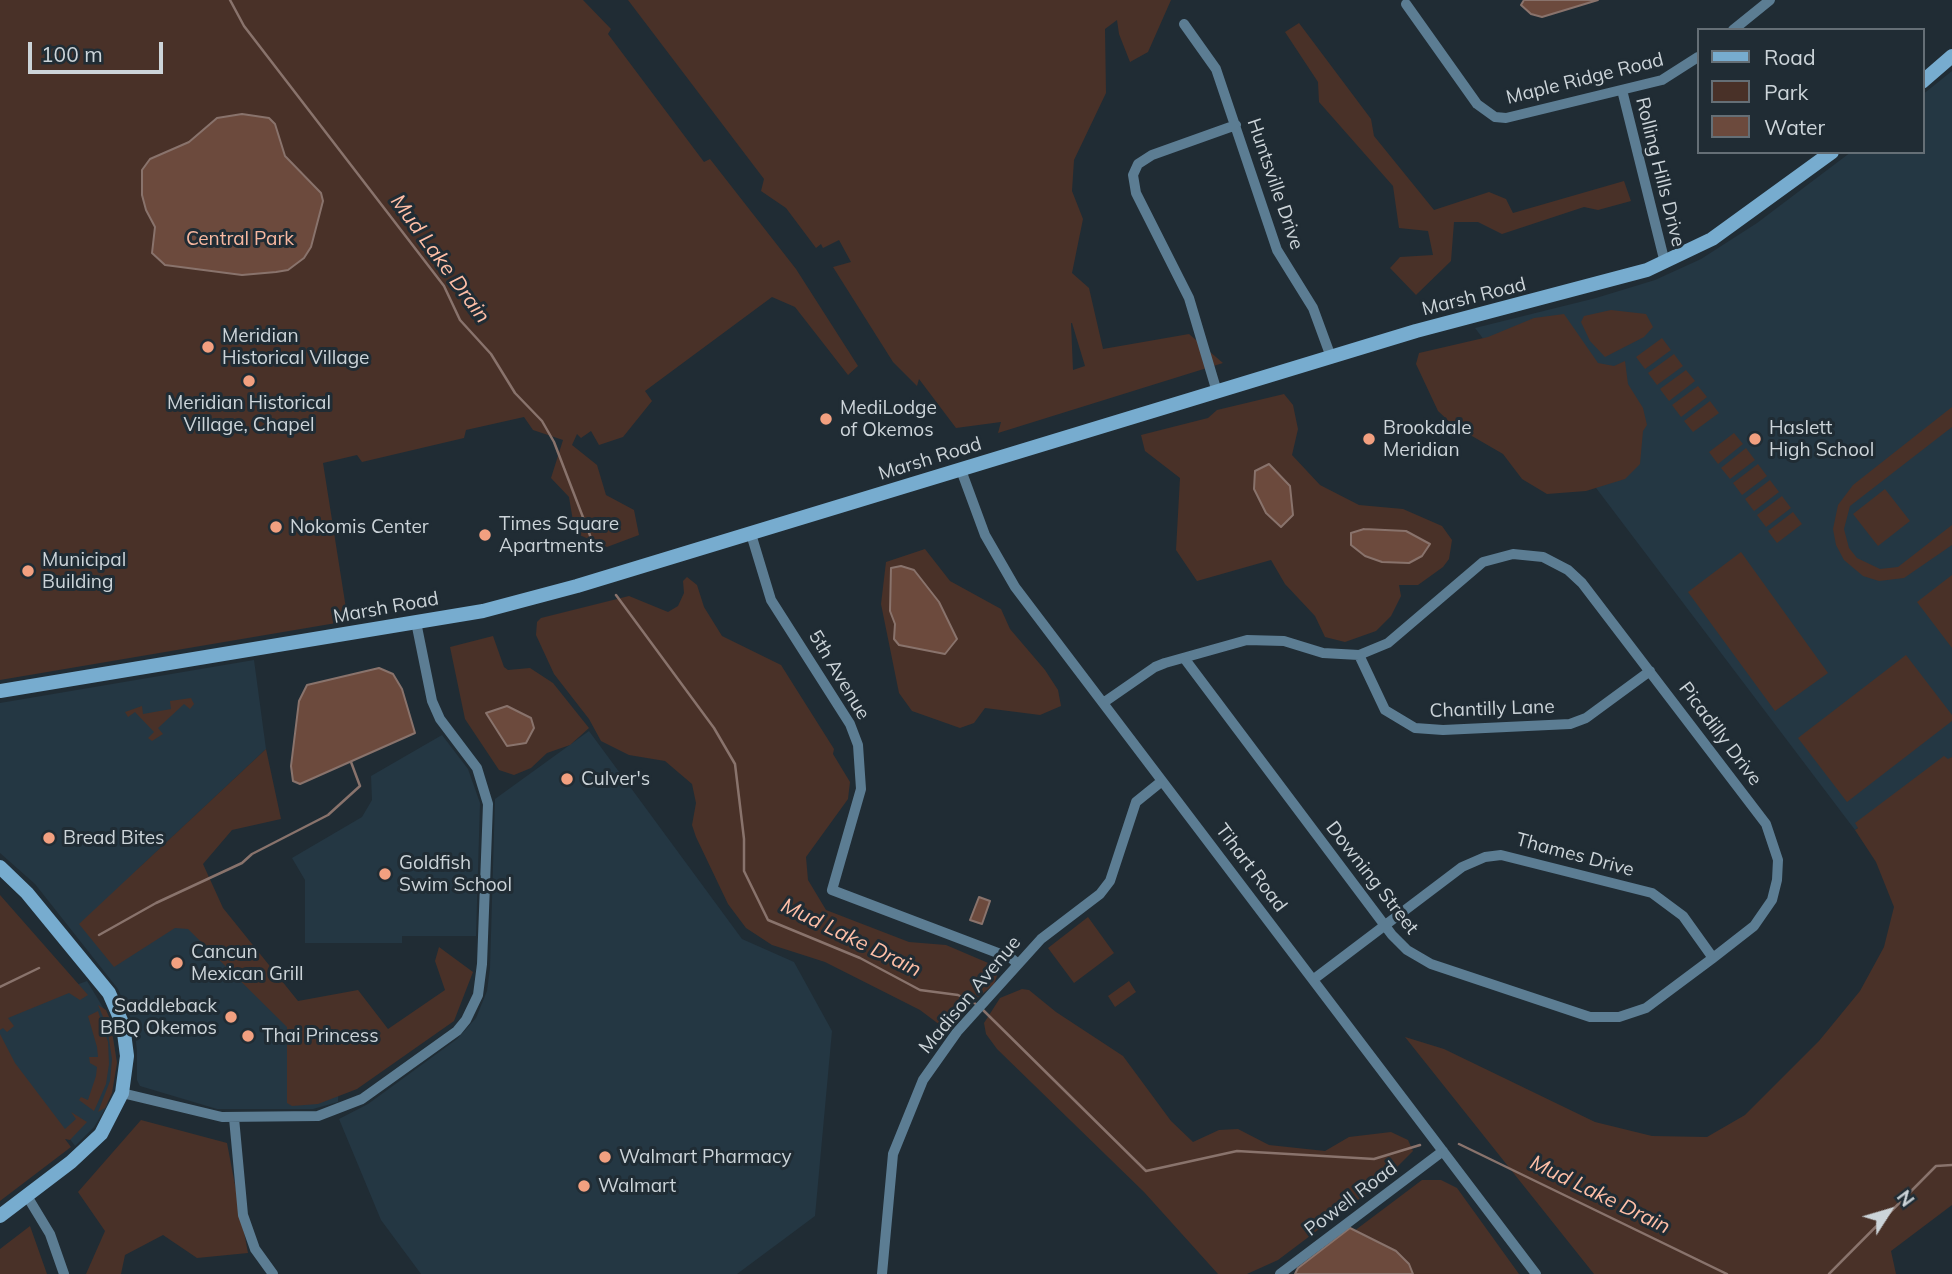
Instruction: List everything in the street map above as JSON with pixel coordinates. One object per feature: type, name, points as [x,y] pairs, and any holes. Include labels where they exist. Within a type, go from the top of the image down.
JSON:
[{"type":"main road","points":[[1924,80],[1952,56]]},
{"type":"main road","name":"Marsh Road","points":[[0,691],[416,622],[534,599],[1416,331],[1598,285],[1665,263],[1712,239],[1745,218],[1829,154]]},
{"type":"main road","points":[[0,867],[27,893],[113,1000],[127,1045],[122,1093],[110,1122],[95,1141],[0,1216]]},
{"type":"street","points":[[1735,28],[1770,0]]},
{"type":"street","name":"Maple Ridge Road","points":[[1406,4],[1477,104],[1490,115],[1506,118],[1662,80],[1696,58]]},
{"type":"street","name":"Huntsville Drive","points":[[1184,24],[1216,69],[1277,250],[1313,307],[1331,357]]},
{"type":"street","name":"Rolling Hills Drive","points":[[1622,90],[1665,263]]},
{"type":"street","points":[[1217,392],[1189,298],[1136,192],[1133,175],[1138,164],[1152,155],[1236,125]]},
{"type":"street","name":"Tihart Road","points":[[961,470],[985,535],[1007,575],[1536,1274]]},
{"type":"street","name":"5th Avenue","points":[[751,534],[771,600],[850,724],[858,745],[861,789],[832,890],[1012,958],[1018,964]]},
{"type":"street","name":"Picadilly Drive","points":[[1359,655],[1388,643],[1474,568],[1504,555],[1534,554],[1560,564],[1583,583],[1766,824],[1777,851],[1777,880],[1767,909],[1754,926],[1713,958]]},
{"type":"street","points":[[122,1093],[234,1118],[307,1118],[351,1105],[457,1031],[478,995],[486,896],[487,795],[477,768],[435,710],[416,622]]},
{"type":"street","points":[[1103,703],[1155,667],[1247,640],[1268,639],[1340,656],[1359,655]]},
{"type":"street","name":"Chantilly Lane","points":[[1359,655],[1385,710],[1415,728],[1443,730],[1570,724],[1586,718],[1650,671]]},
{"type":"street","name":"Downing Street","points":[[1184,658],[1384,926],[1407,950],[1431,964],[1600,1018],[1628,1015],[1646,1008],[1713,958]]},
{"type":"street","name":"Madison Avenue","points":[[881,1274],[888,1234],[891,1175],[900,1134],[923,1080],[941,1052],[1041,939],[1100,894],[1110,881],[1136,802],[1162,780]]},
{"type":"street","name":"Thames Drive","points":[[1314,979],[1469,863],[1493,855],[1510,855],[1652,893],[1683,916],[1713,958]]},
{"type":"street","points":[[234,1118],[243,1215],[255,1249],[273,1274]]},
{"type":"street","name":"Powell Road","points":[[1280,1274],[1443,1151]]},
{"type":"street","points":[[26,1196],[50,1234],[64,1274]]},
{"type":"shaded area","name":"Haslett High School","points":[[1952,71],[1952,757],[1855,830],[1475,328],[1596,298],[1655,280],[1701,259],[1757,223],[1848,154],[1924,154],[1924,93]]},
{"type":"shaded area","points":[[254,660],[266,749],[137,870],[306,1033],[341,1030],[338,1102],[313,1109],[217,1109],[140,1086],[137,1080],[134,1026],[118,989],[35,884],[0,853],[0,703]]},
{"type":"shaded area","points":[[589,731],[742,939],[794,962],[832,1031],[815,1216],[737,1274],[421,1274],[381,1220],[339,1119],[368,1104],[457,1039],[476,1018],[487,991],[490,968],[495,799]]},
{"type":"shaded area","points":[[442,735],[468,769],[480,803],[476,936],[402,936],[402,943],[305,943],[305,880],[292,858],[362,817],[372,800],[371,776]]},
{"type":"shaded area","points":[[87,981],[110,1019],[117,1063],[107,1106],[94,1127],[75,1146],[0,1045],[0,1013]]},
{"type":"green space","name":"Central Park","points":[[0,0],[583,0],[611,29],[608,34],[704,162],[710,159],[796,269],[858,366],[848,375],[795,307],[772,297],[645,391],[652,401],[623,437],[599,445],[591,431],[581,438],[577,434],[572,445],[597,465],[606,495],[634,510],[639,535],[607,547],[575,533],[569,497],[551,478],[563,440],[533,430],[524,417],[466,430],[464,438],[362,462],[357,455],[323,463],[348,621],[0,680]]},
{"type":"green space","points":[[628,0],[1171,0],[1148,52],[1130,62],[1119,34],[1117,20],[1105,29],[1106,93],[1074,160],[1072,191],[1083,219],[1072,273],[1089,288],[1103,349],[1189,334],[1223,363],[998,433],[1001,422],[956,428],[919,379],[917,386],[893,362],[833,267],[851,262],[839,240],[823,248],[821,244],[816,248],[786,208],[761,191],[764,179]],"holes":[[[1071,323],[1072,323],[1085,366],[1073,370]]]},
{"type":"green space","points":[[1299,23],[1371,119],[1374,136],[1434,210],[1489,192],[1506,199],[1513,213],[1624,181],[1631,201],[1598,210],[1584,207],[1502,234],[1478,222],[1454,222],[1451,261],[1416,295],[1390,268],[1400,257],[1433,255],[1428,231],[1399,228],[1393,186],[1319,102],[1318,82],[1285,32]]},
{"type":"green space","points":[[1611,310],[1646,314],[1653,327],[1644,337],[1605,357],[1590,341],[1581,322],[1584,316]]},
{"type":"green space","points":[[1564,314],[1598,363],[1614,366],[1625,361],[1628,384],[1643,408],[1647,425],[1643,431],[1640,464],[1625,479],[1586,491],[1547,494],[1522,479],[1503,454],[1453,425],[1438,411],[1416,364],[1419,353],[1488,337],[1534,318]]},
{"type":"green space","points":[[1662,338],[1671,350],[1645,369],[1636,357]]},
{"type":"green space","points":[[1674,354],[1683,366],[1657,385],[1648,373]]},
{"type":"green space","points":[[1686,370],[1695,381],[1669,401],[1660,389]]},
{"type":"green space","points":[[1698,386],[1707,397],[1681,417],[1672,405]]},
{"type":"green space","points":[[1284,394],[1293,405],[1298,429],[1292,455],[1320,485],[1359,505],[1403,509],[1442,526],[1452,540],[1449,559],[1443,567],[1418,585],[1399,585],[1401,596],[1391,616],[1376,631],[1345,642],[1325,637],[1315,616],[1285,584],[1271,560],[1197,581],[1176,550],[1180,478],[1145,451],[1141,435],[1208,418],[1217,410]]},
{"type":"green space","points":[[1710,401],[1719,413],[1693,432],[1684,421]]},
{"type":"green space","points":[[1952,407],[1952,427],[1850,506],[1844,529],[1849,548],[1857,558],[1880,569],[1898,567],[1952,525],[1952,545],[1904,578],[1879,581],[1863,576],[1844,560],[1836,545],[1833,529],[1838,505],[1853,485]]},
{"type":"green space","points":[[1734,433],[1743,444],[1718,464],[1709,452]]},
{"type":"green space","points":[[1746,448],[1755,460],[1730,479],[1721,468]]},
{"type":"green space","points":[[1758,464],[1767,476],[1742,495],[1733,483]]},
{"type":"green space","points":[[1770,480],[1779,492],[1754,511],[1745,499]]},
{"type":"green space","points":[[1885,489],[1910,521],[1878,546],[1853,514]]},
{"type":"green space","points":[[1782,496],[1791,508],[1766,527],[1757,515]]},
{"type":"green space","points":[[1793,512],[1802,524],[1777,543],[1768,531]]},
{"type":"green space","points":[[925,549],[950,581],[1001,609],[1010,629],[1045,670],[1058,690],[1061,706],[1040,715],[985,708],[974,723],[960,728],[912,711],[899,693],[881,604],[886,562]]},
{"type":"green space","points":[[1741,552],[1828,673],[1775,711],[1688,592]]},
{"type":"green space","points":[[1952,575],[1952,648],[1917,602]]},
{"type":"green space","points":[[687,577],[697,585],[704,607],[722,636],[781,665],[834,749],[833,754],[850,782],[848,799],[806,857],[808,880],[826,910],[909,942],[946,945],[1000,968],[994,984],[946,1025],[940,1025],[920,1010],[825,962],[772,945],[746,928],[728,904],[696,837],[692,825],[696,803],[692,784],[665,761],[629,755],[601,741],[589,719],[554,674],[536,635],[537,622],[541,618],[629,596],[668,612],[678,606],[684,593],[683,581]]},
{"type":"green space","points":[[493,636],[504,667],[508,670],[530,668],[553,683],[589,728],[570,745],[547,753],[531,768],[514,775],[499,770],[465,719],[450,647]]},
{"type":"green space","points":[[1906,655],[1952,715],[1952,721],[1847,802],[1798,738]]},
{"type":"green space","points":[[191,698],[194,704],[190,709],[184,704],[158,728],[163,734],[152,741],[148,738],[154,732],[135,712],[128,717],[125,712],[142,706],[143,714],[171,709],[170,701]]},
{"type":"green space","points":[[266,749],[281,819],[232,830],[203,864],[223,908],[298,1001],[358,990],[388,1029],[445,990],[435,961],[439,947],[473,972],[454,1021],[357,1089],[318,1104],[292,1106],[287,1103],[287,1027],[188,929],[175,928],[114,967],[79,924]]},
{"type":"green space","points":[[1944,756],[1948,759],[1952,757],[1952,1205],[1891,1251],[1896,1274],[1594,1274],[1405,1037],[1444,1049],[1595,1122],[1652,1136],[1707,1137],[1745,1115],[1819,1041],[1860,991],[1884,947],[1894,907],[1876,862],[1855,830],[1858,828],[1855,823]]},
{"type":"green space","points":[[0,895],[88,995],[80,1000],[69,993],[8,1018],[14,1026],[7,1032],[3,1028],[0,1030]]},
{"type":"green space","points":[[1088,917],[1114,953],[1074,983],[1048,948]]},
{"type":"green space","points":[[1129,981],[1136,992],[1115,1007],[1108,996]]},
{"type":"green space","points":[[1022,989],[1029,990],[1056,1012],[1123,1056],[1171,1121],[1193,1142],[1219,1130],[1238,1129],[1269,1145],[1325,1151],[1349,1137],[1391,1132],[1408,1140],[1413,1151],[1383,1181],[1278,1260],[1247,1274],[1218,1274],[1144,1192],[997,1049],[986,1034],[984,1023],[1000,998]]},
{"type":"green space","points":[[98,1005],[106,1010],[110,1019],[117,1063],[112,1093],[105,1108],[98,1112],[110,1081],[112,1059],[107,1026]]},
{"type":"green space","points":[[98,1011],[108,1042],[109,1064],[106,1084],[94,1111],[79,1100],[81,1097],[88,1100],[96,1076],[97,1067],[90,1063],[89,1057],[98,1057],[97,1047],[88,1016]]},
{"type":"green space","points":[[0,1034],[15,1063],[65,1129],[76,1119],[71,1112],[87,1122],[70,1140],[65,1139],[71,1147],[0,1201]]},
{"type":"green space","points":[[141,1120],[227,1143],[248,1253],[197,1258],[163,1235],[125,1255],[121,1274],[86,1274],[105,1231],[78,1192]]},
{"type":"green space","points":[[1422,1180],[1441,1180],[1457,1188],[1519,1274],[1297,1274]]},
{"type":"green space","points":[[30,1226],[47,1274],[0,1274],[0,1249]]},
{"type":"water","points":[[1524,0],[1598,0],[1542,17],[1531,14],[1521,5]]},
{"type":"water","points":[[242,114],[269,118],[275,124],[285,156],[321,193],[323,201],[311,247],[304,258],[288,270],[276,272],[242,275],[165,265],[152,253],[155,227],[142,195],[142,170],[150,159],[189,142],[217,118]]},
{"type":"water","points":[[1269,464],[1290,486],[1293,515],[1281,527],[1266,513],[1254,489],[1255,471]]},
{"type":"water","points":[[1364,529],[1406,531],[1430,544],[1422,556],[1409,563],[1382,562],[1365,556],[1351,545],[1351,533]]},
{"type":"water","points":[[901,566],[914,570],[939,602],[957,639],[945,654],[899,645],[894,639],[895,624],[890,611],[891,568]]},
{"type":"water","points":[[379,668],[393,674],[402,689],[415,733],[300,784],[293,781],[291,766],[299,701],[307,685]]},
{"type":"water","points":[[507,706],[531,718],[534,728],[526,743],[507,746],[486,713]]},
{"type":"water","points":[[979,897],[990,901],[982,924],[970,920]]},
{"type":"water","points":[[1350,1228],[1396,1251],[1409,1264],[1413,1274],[1295,1274],[1298,1268]]},
{"type":"waterway","name":"Mud Lake Drain","points":[[230,0],[244,26],[444,286],[460,320],[491,354],[515,393],[542,421],[554,442],[596,551]]},
{"type":"waterway","name":"Mud Lake Drain","points":[[616,595],[714,728],[735,764],[744,839],[744,871],[768,920],[860,958],[920,990],[958,995],[978,1005]]},
{"type":"waterway","points":[[99,935],[156,903],[242,863],[252,854],[328,815],[360,786],[351,762]]},
{"type":"waterway","points":[[0,987],[39,968]]},
{"type":"waterway","name":"Mud Lake Drain","points":[[983,1010],[1146,1171],[1237,1151],[1374,1159],[1420,1145]]},
{"type":"waterway","name":"Mud Lake Drain","points":[[1459,1144],[1727,1274]]},
{"type":"waterway","points":[[1829,1274],[1936,1166],[1952,1165]]},
{"type":"place","name":"Meridian Historical Village","points":[[208,347]]},
{"type":"place","name":"Meridian Historical Village, Chapel","points":[[249,381]]},
{"type":"place","name":"MediLodge of Okemos","points":[[826,419]]},
{"type":"place","name":"Brookdale Meridian","points":[[1369,439]]},
{"type":"place","name":"Haslett High School","points":[[1755,439]]},
{"type":"place","name":"Nokomis Center","points":[[276,527]]},
{"type":"place","name":"Times Square Apartments","points":[[485,535]]},
{"type":"place","name":"Municipal Building","points":[[28,571]]},
{"type":"place","name":"Culver's","points":[[567,779]]},
{"type":"place","name":"Bread Bites","points":[[49,838]]},
{"type":"place","name":"Goldfish Swim School","points":[[385,874]]},
{"type":"place","name":"Cancun Mexican Grill","points":[[177,963]]},
{"type":"place","name":"Saddleback BBQ Okemos","points":[[231,1017]]},
{"type":"place","name":"Thai Princess","points":[[248,1036]]},
{"type":"place","name":"Walmart Pharmacy","points":[[605,1157]]},
{"type":"place","name":"Walmart","points":[[584,1186]]}]
